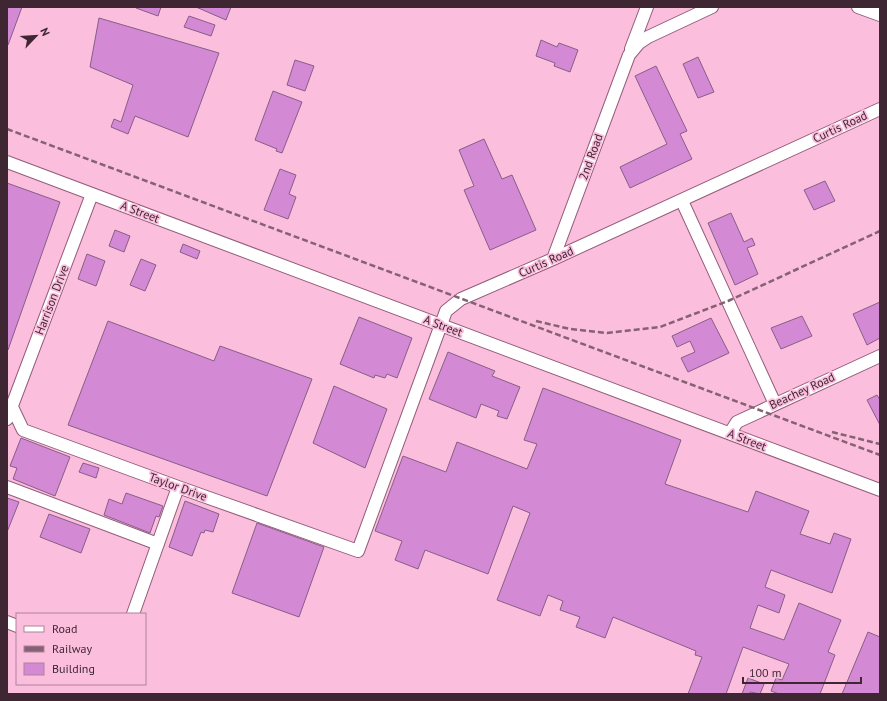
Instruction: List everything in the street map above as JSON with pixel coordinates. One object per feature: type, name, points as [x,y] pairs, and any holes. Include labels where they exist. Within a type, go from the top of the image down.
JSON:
[{"type":"street","name":"2nd Road","points":[[553,259],[647,7]]},
{"type":"street","name":"2nd Road","points":[[629,55],[639,43],[648,37],[712,7]]},
{"type":"street","points":[[858,7],[880,15]]},
{"type":"street","name":"Curtis Road","points":[[358,551],[446,310],[461,299],[682,201],[880,109]]},
{"type":"street","name":"A Street","points":[[7,162],[880,490]]},
{"type":"street","name":"Harrison Drive","points":[[7,419],[92,194]]},
{"type":"street","points":[[682,201],[775,404]]},
{"type":"street","name":"Beachey Road","points":[[730,433],[737,422],[880,356]]},
{"type":"street","name":"Taylor Drive","points":[[12,407],[23,430],[178,488],[358,551]]},
{"type":"street","points":[[7,487],[158,544]]},
{"type":"street","points":[[133,613],[178,488]]},
{"type":"building","points":[[7,7],[22,7],[8,45],[7,44]]},
{"type":"building","points":[[136,7],[161,7],[158,16]]},
{"type":"building","points":[[196,7],[231,7],[226,20]]},
{"type":"building","points":[[189,16],[215,25],[211,36],[184,27]]},
{"type":"building","points":[[99,18],[219,53],[188,137],[135,116],[128,134],[111,127],[114,119],[121,122],[133,85],[90,67]]},
{"type":"building","points":[[541,40],[557,47],[559,43],[578,50],[570,72],[554,66],[555,63],[536,56]]},
{"type":"building","points":[[698,57],[714,92],[698,98],[683,64]]},
{"type":"building","points":[[295,60],[314,66],[305,91],[287,85]]},
{"type":"building","points":[[656,66],[687,131],[680,134],[692,159],[630,188],[620,167],[667,144],[635,76]]},
{"type":"building","points":[[273,91],[302,102],[282,153],[276,151],[277,149],[255,140]]},
{"type":"building","points":[[484,139],[502,179],[512,175],[536,230],[490,250],[464,190],[474,186],[459,150]]},
{"type":"building","points":[[280,169],[296,175],[289,194],[296,197],[288,219],[264,210]]},
{"type":"building","points":[[825,181],[835,201],[814,210],[804,190]]},
{"type":"building","points":[[7,183],[60,202],[8,350],[7,350]]},
{"type":"building","points":[[731,213],[744,242],[752,238],[755,245],[747,248],[758,274],[735,285],[708,223]]},
{"type":"building","points":[[115,230],[130,236],[124,252],[109,246]]},
{"type":"building","points":[[183,244],[200,251],[197,259],[180,252]]},
{"type":"building","points":[[87,254],[105,261],[96,286],[78,279]]},
{"type":"building","points":[[141,259],[156,265],[145,291],[130,285]]},
{"type":"building","points":[[880,302],[880,338],[867,345],[853,314]]},
{"type":"building","points":[[802,316],[812,336],[781,349],[771,328]]},
{"type":"building","points":[[359,317],[412,338],[397,378],[387,374],[385,378],[375,375],[374,378],[340,364]]},
{"type":"building","points":[[711,318],[729,353],[688,372],[681,358],[695,352],[690,341],[677,347],[672,336]]},
{"type":"building","points":[[108,321],[214,361],[220,346],[312,379],[267,496],[68,425]]},
{"type":"building","points":[[448,352],[495,371],[492,376],[520,387],[507,419],[497,416],[499,411],[481,404],[476,418],[429,399]]},
{"type":"building","points":[[334,386],[387,409],[365,468],[313,443]]},
{"type":"building","points":[[543,388],[681,440],[665,484],[748,512],[756,491],[809,511],[800,534],[830,544],[834,533],[851,539],[832,593],[771,570],[765,587],[785,595],[779,613],[758,605],[750,628],[784,640],[799,603],[841,620],[828,652],[835,655],[820,694],[779,694],[771,691],[776,678],[782,680],[789,664],[743,647],[726,694],[688,694],[702,657],[695,655],[696,651],[613,617],[605,638],[576,627],[580,617],[560,610],[563,601],[548,595],[540,616],[497,600],[530,513],[513,506],[488,574],[425,550],[418,569],[395,560],[402,541],[375,531],[403,456],[446,472],[457,442],[527,469],[537,444],[524,440]]},
{"type":"building","points":[[877,395],[880,400],[880,425],[867,400]]},
{"type":"building","points":[[21,438],[70,457],[55,496],[13,479],[17,468],[10,466]]},
{"type":"building","points":[[83,463],[99,468],[96,478],[79,472]]},
{"type":"building","points":[[126,493],[163,506],[159,517],[156,516],[150,533],[104,515],[109,499],[122,504]]},
{"type":"building","points":[[7,498],[19,502],[7,532]]},
{"type":"building","points":[[185,501],[219,514],[213,532],[205,530],[204,533],[201,532],[192,556],[169,547]]},
{"type":"building","points":[[49,514],[90,529],[81,553],[40,537]]},
{"type":"building","points":[[257,523],[324,547],[299,617],[232,593]]},
{"type":"building","points":[[868,632],[880,637],[880,694],[842,694]]},
{"type":"building","points":[[748,678],[764,684],[760,694],[750,692],[749,694],[742,694]]},
{"type":"railway","points":[[7,129],[880,455]]},
{"type":"railway","points":[[536,321],[570,329],[607,333],[660,327],[728,301],[880,231]]},
{"type":"railway","points":[[832,432],[880,444]]}]
